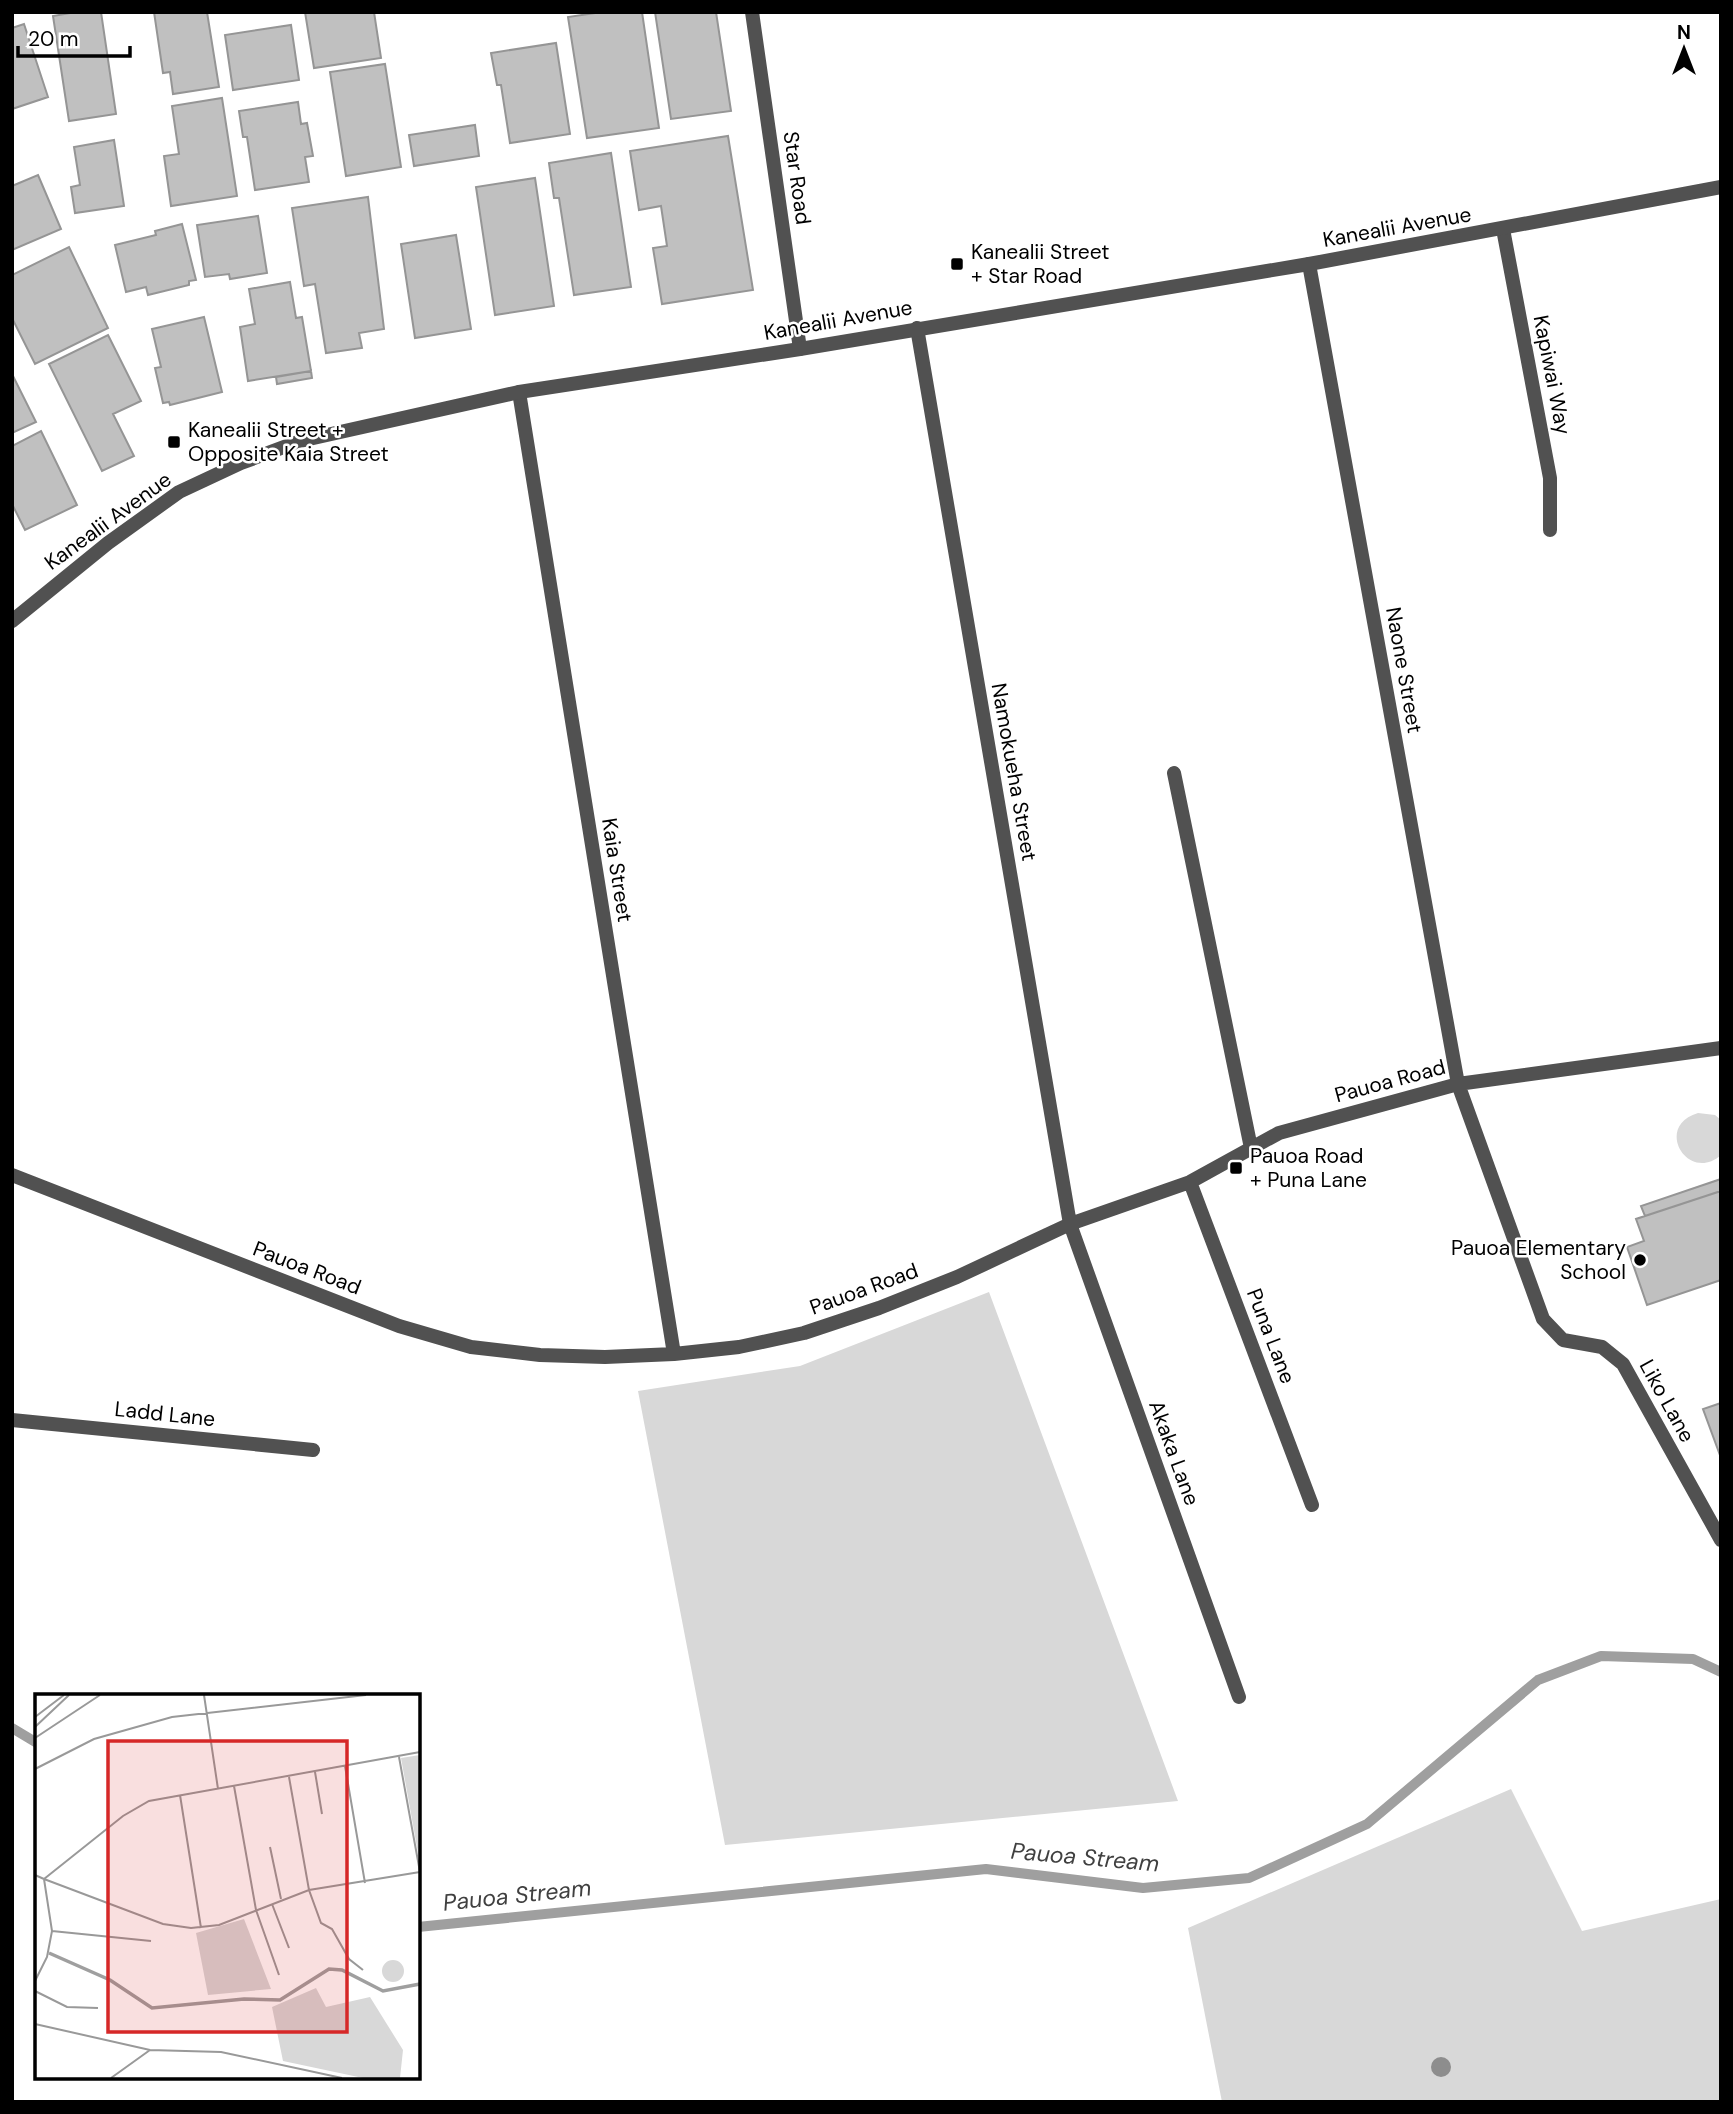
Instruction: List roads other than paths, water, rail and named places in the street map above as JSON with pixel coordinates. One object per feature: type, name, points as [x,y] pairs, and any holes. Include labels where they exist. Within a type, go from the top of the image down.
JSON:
[{"type":"street","name":"Star Road","points":[[752,12],[800,349]]},
{"type":"street","name":"Kanealii Avenue","points":[[12,621],[108,543],[179,492],[241,463],[300,441],[519,392],[800,349],[1309,264],[1720,191]]},
{"type":"street","name":"Kapiwai Way","points":[[1503,229],[1550,478],[1550,530]]},
{"type":"street","name":"Naone Street","points":[[1309,264],[1458,1084]]},
{"type":"street","name":"Namokueha Street","points":[[917,328],[1070,1224]]},
{"type":"street","name":"Kaia Street","points":[[519,392],[674,1354]]},
{"type":"street","points":[[1174,774],[1251,1148]]},
{"type":"street","name":"Pauoa Road","points":[[12,1175],[399,1326],[471,1347],[579,1356],[674,1354],[739,1347],[804,1333],[879,1308],[957,1277],[1070,1224],[1190,1182],[1279,1133],[1458,1084],[1721,1048]]},
{"type":"street","name":"Liko Lane","points":[[1458,1084],[1543,1320],[1563,1340],[1602,1347],[1623,1364],[1721,1540]]},
{"type":"street","name":"Puna Lane","points":[[1190,1182],[1312,1505]]},
{"type":"street","name":"Akaka Lane","points":[[1070,1224],[1239,1697]]},
{"type":"street","name":"Ladd Lane","points":[[12,1420],[313,1450]]},
{"type":"waterway","name":"Pauoa Stream","points":[[420,1927],[986,1869],[1143,1888],[1249,1878],[1367,1824],[1538,1680],[1601,1656],[1693,1659],[1721,1672]]},
{"type":"waterway","name":"Pauoa Stream","points":[[12,1728],[35,1742]]},
{"type":"place","name":"Kanealii Street + Star Road","points":[[957,264]]},
{"type":"place","name":"Kanealii Street + Opposite Kaia Street","points":[[174,442]]},
{"type":"place","name":"Pauoa Road + Puna Lane","points":[[1236,1168]]},
{"type":"place","name":"Pauoa Elementary School","points":[[1640,1260]]}]
